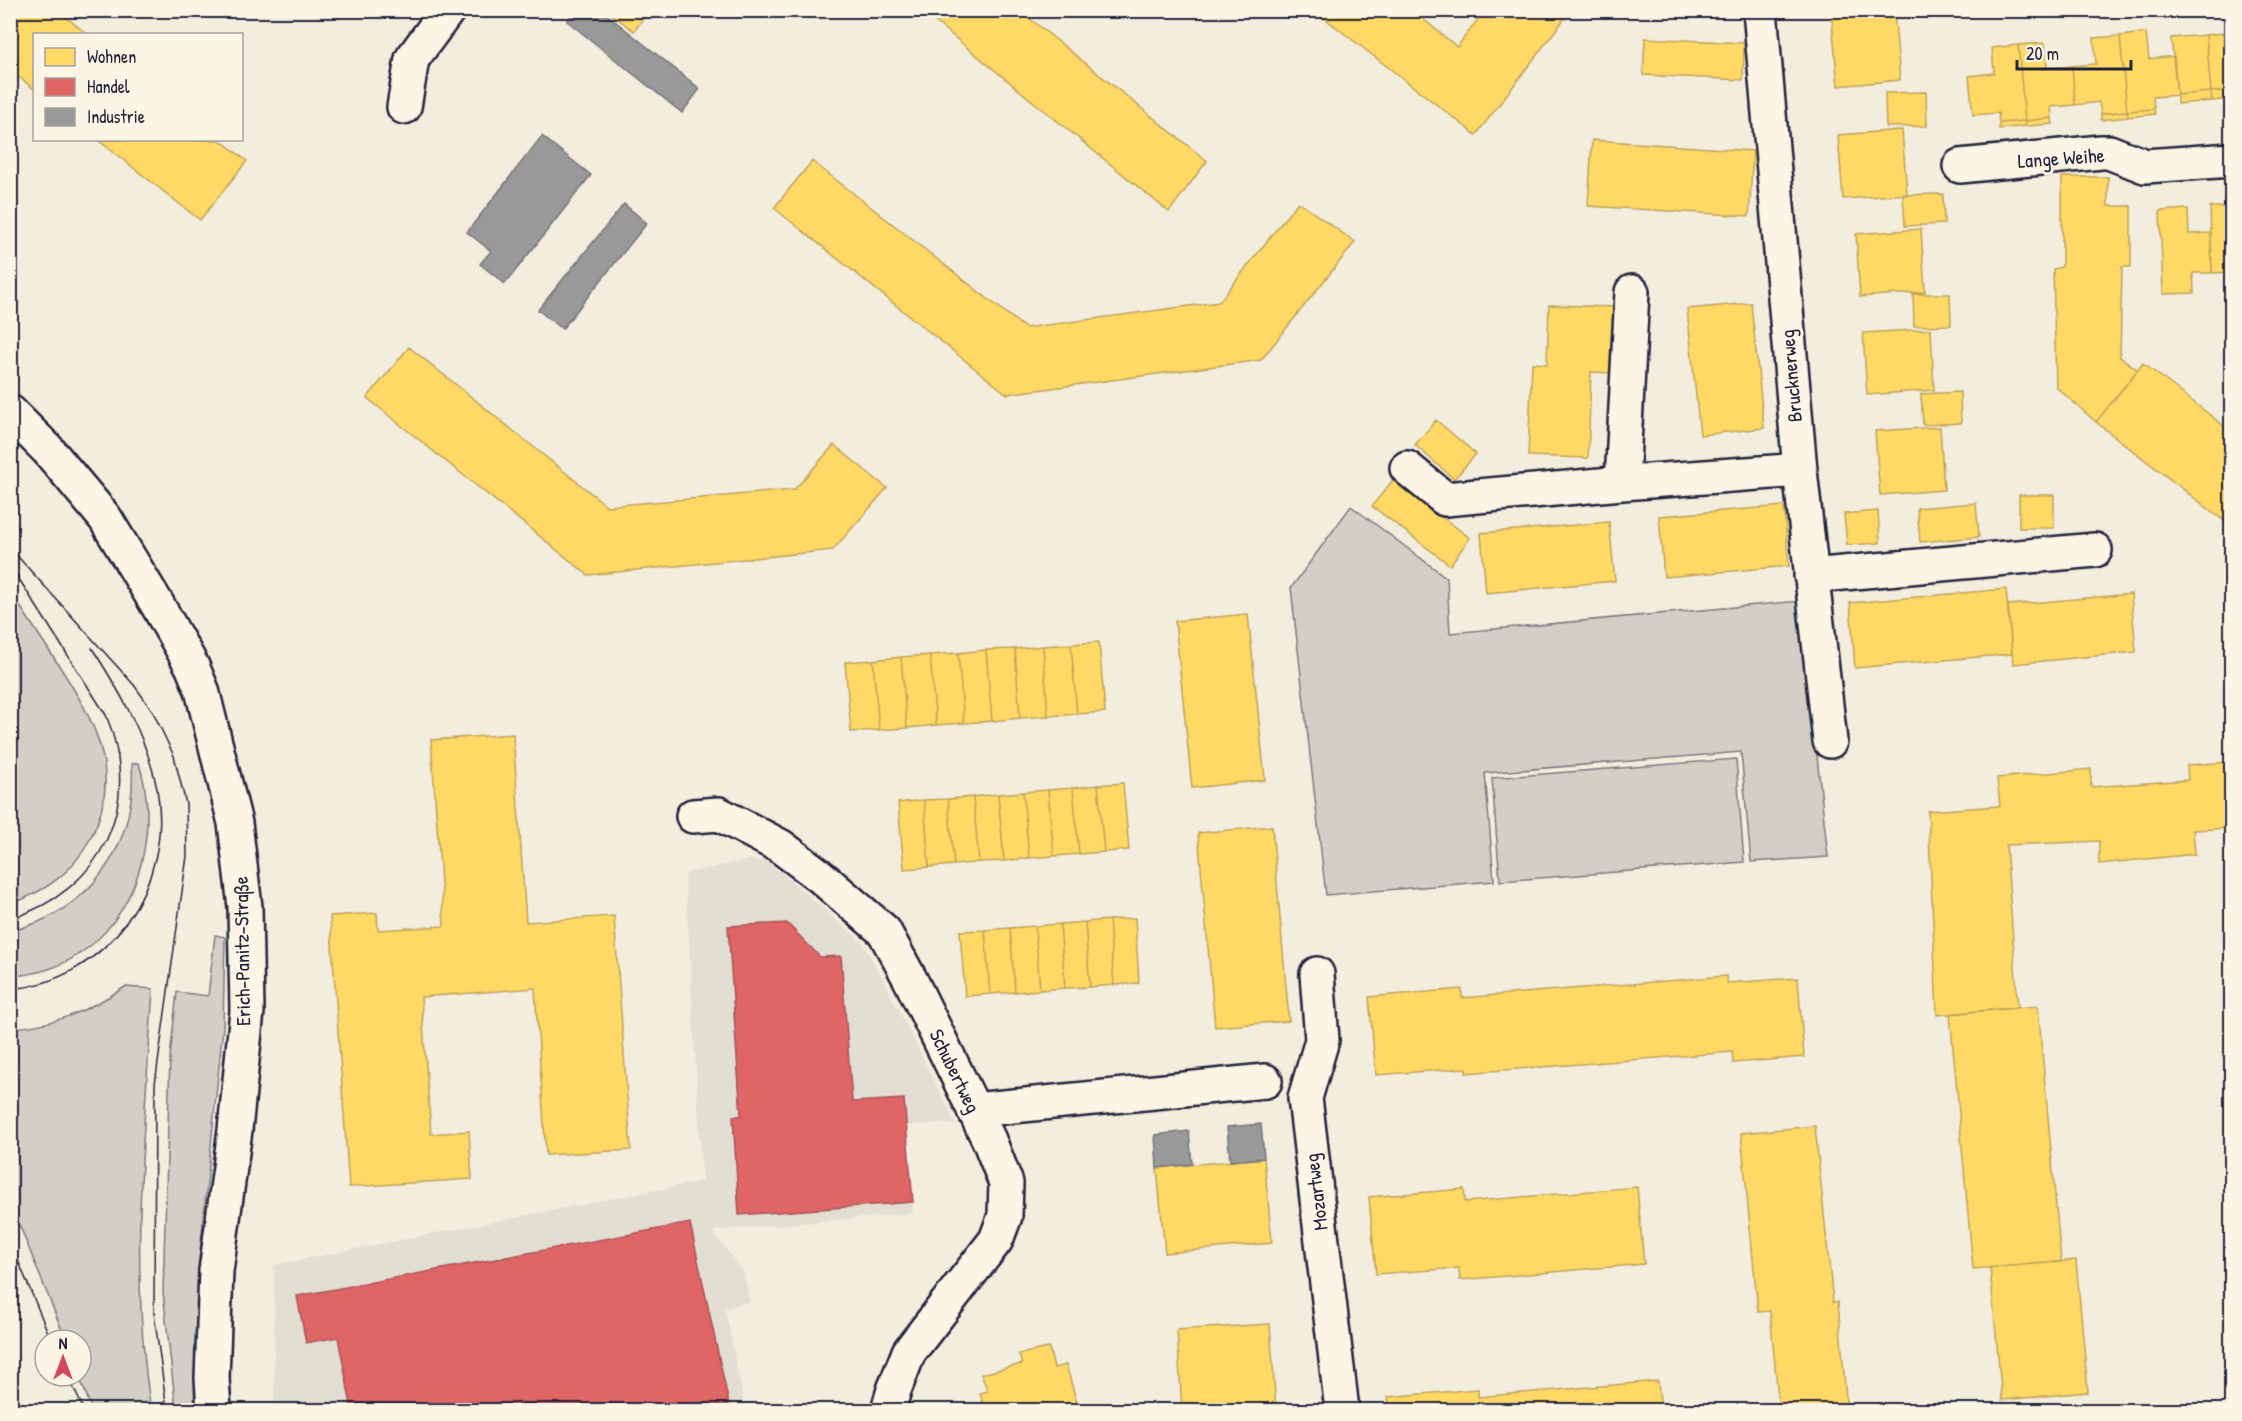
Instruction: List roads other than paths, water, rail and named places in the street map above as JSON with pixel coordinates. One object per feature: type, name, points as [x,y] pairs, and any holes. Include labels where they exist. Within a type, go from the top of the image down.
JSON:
[{"type":"street","points":[[404,108],[412,59],[448,10]]},
{"type":"street","name":"Brucknerweg","points":[[1760,10],[1800,470],[1830,741]]},
{"type":"street","name":"Lange Weihe","points":[[1960,166],[2102,152],[2109,152],[2145,166],[2232,160]]},
{"type":"street","points":[[1622,483],[1632,292]]},
{"type":"street","name":"Erich-Panitz-Straße","points":[[10,412],[48,450],[105,518],[192,666],[202,690],[234,823],[245,907],[247,1011],[235,1130],[216,1271],[212,1378],[214,1410]]},
{"type":"street","points":[[1407,468],[1445,499],[1800,470]]},
{"type":"street","points":[[1811,576],[2095,550]]},
{"type":"street","name":"Schubertweg","points":[[693,816],[719,814],[780,846],[884,932],[910,979],[998,1159],[1006,1183],[1005,1216],[996,1240],[909,1352],[888,1410]]},
{"type":"street","name":"Mozartweg","points":[[1317,975],[1322,1040],[1305,1098],[1342,1410]]},
{"type":"street","points":[[974,1110],[1265,1082]]},
{"type":"tram line","points":[[10,548],[134,685],[152,710],[174,756],[186,804],[187,856],[155,1084],[154,1313],[167,1410]]},
{"type":"tram line","points":[[10,565],[106,715],[116,748],[120,780],[116,811],[107,840],[91,865],[69,887],[42,906],[10,919]]},
{"type":"tram line","points":[[10,989],[45,982],[77,968],[104,947],[127,921],[144,891],[155,859],[160,824],[157,789],[147,751],[113,681],[92,648]]},
{"type":"tram line","points":[[10,1241],[46,1328]]},
{"type":"tram line","points":[[74,1388],[84,1410]]}]
